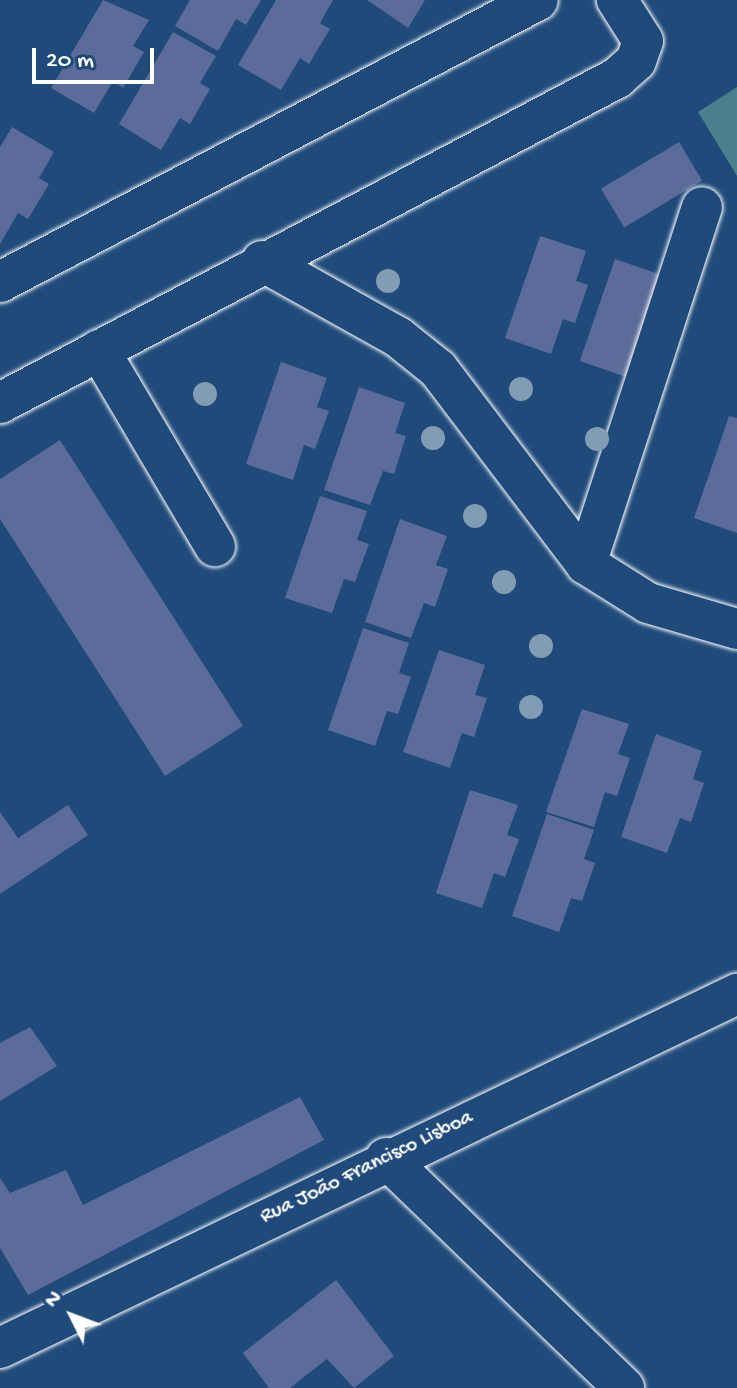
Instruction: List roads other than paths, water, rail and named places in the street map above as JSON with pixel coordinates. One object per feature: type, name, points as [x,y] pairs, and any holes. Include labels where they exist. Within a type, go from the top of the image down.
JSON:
[{"type":"street","points":[[0,282],[538,0]]},
{"type":"street","points":[[0,403],[262,261],[617,78],[636,61],[643,41],[617,0]]},
{"type":"street","points":[[586,564],[702,207]]},
{"type":"street","points":[[262,261],[398,337],[438,369],[586,564],[648,603],[737,629]]},
{"type":"street","points":[[99,350],[215,546]]},
{"type":"street","name":"Rua João Francisco Lisboa","points":[[0,1348],[386,1158],[737,994]]},
{"type":"street","points":[[386,1158],[624,1388]]}]
